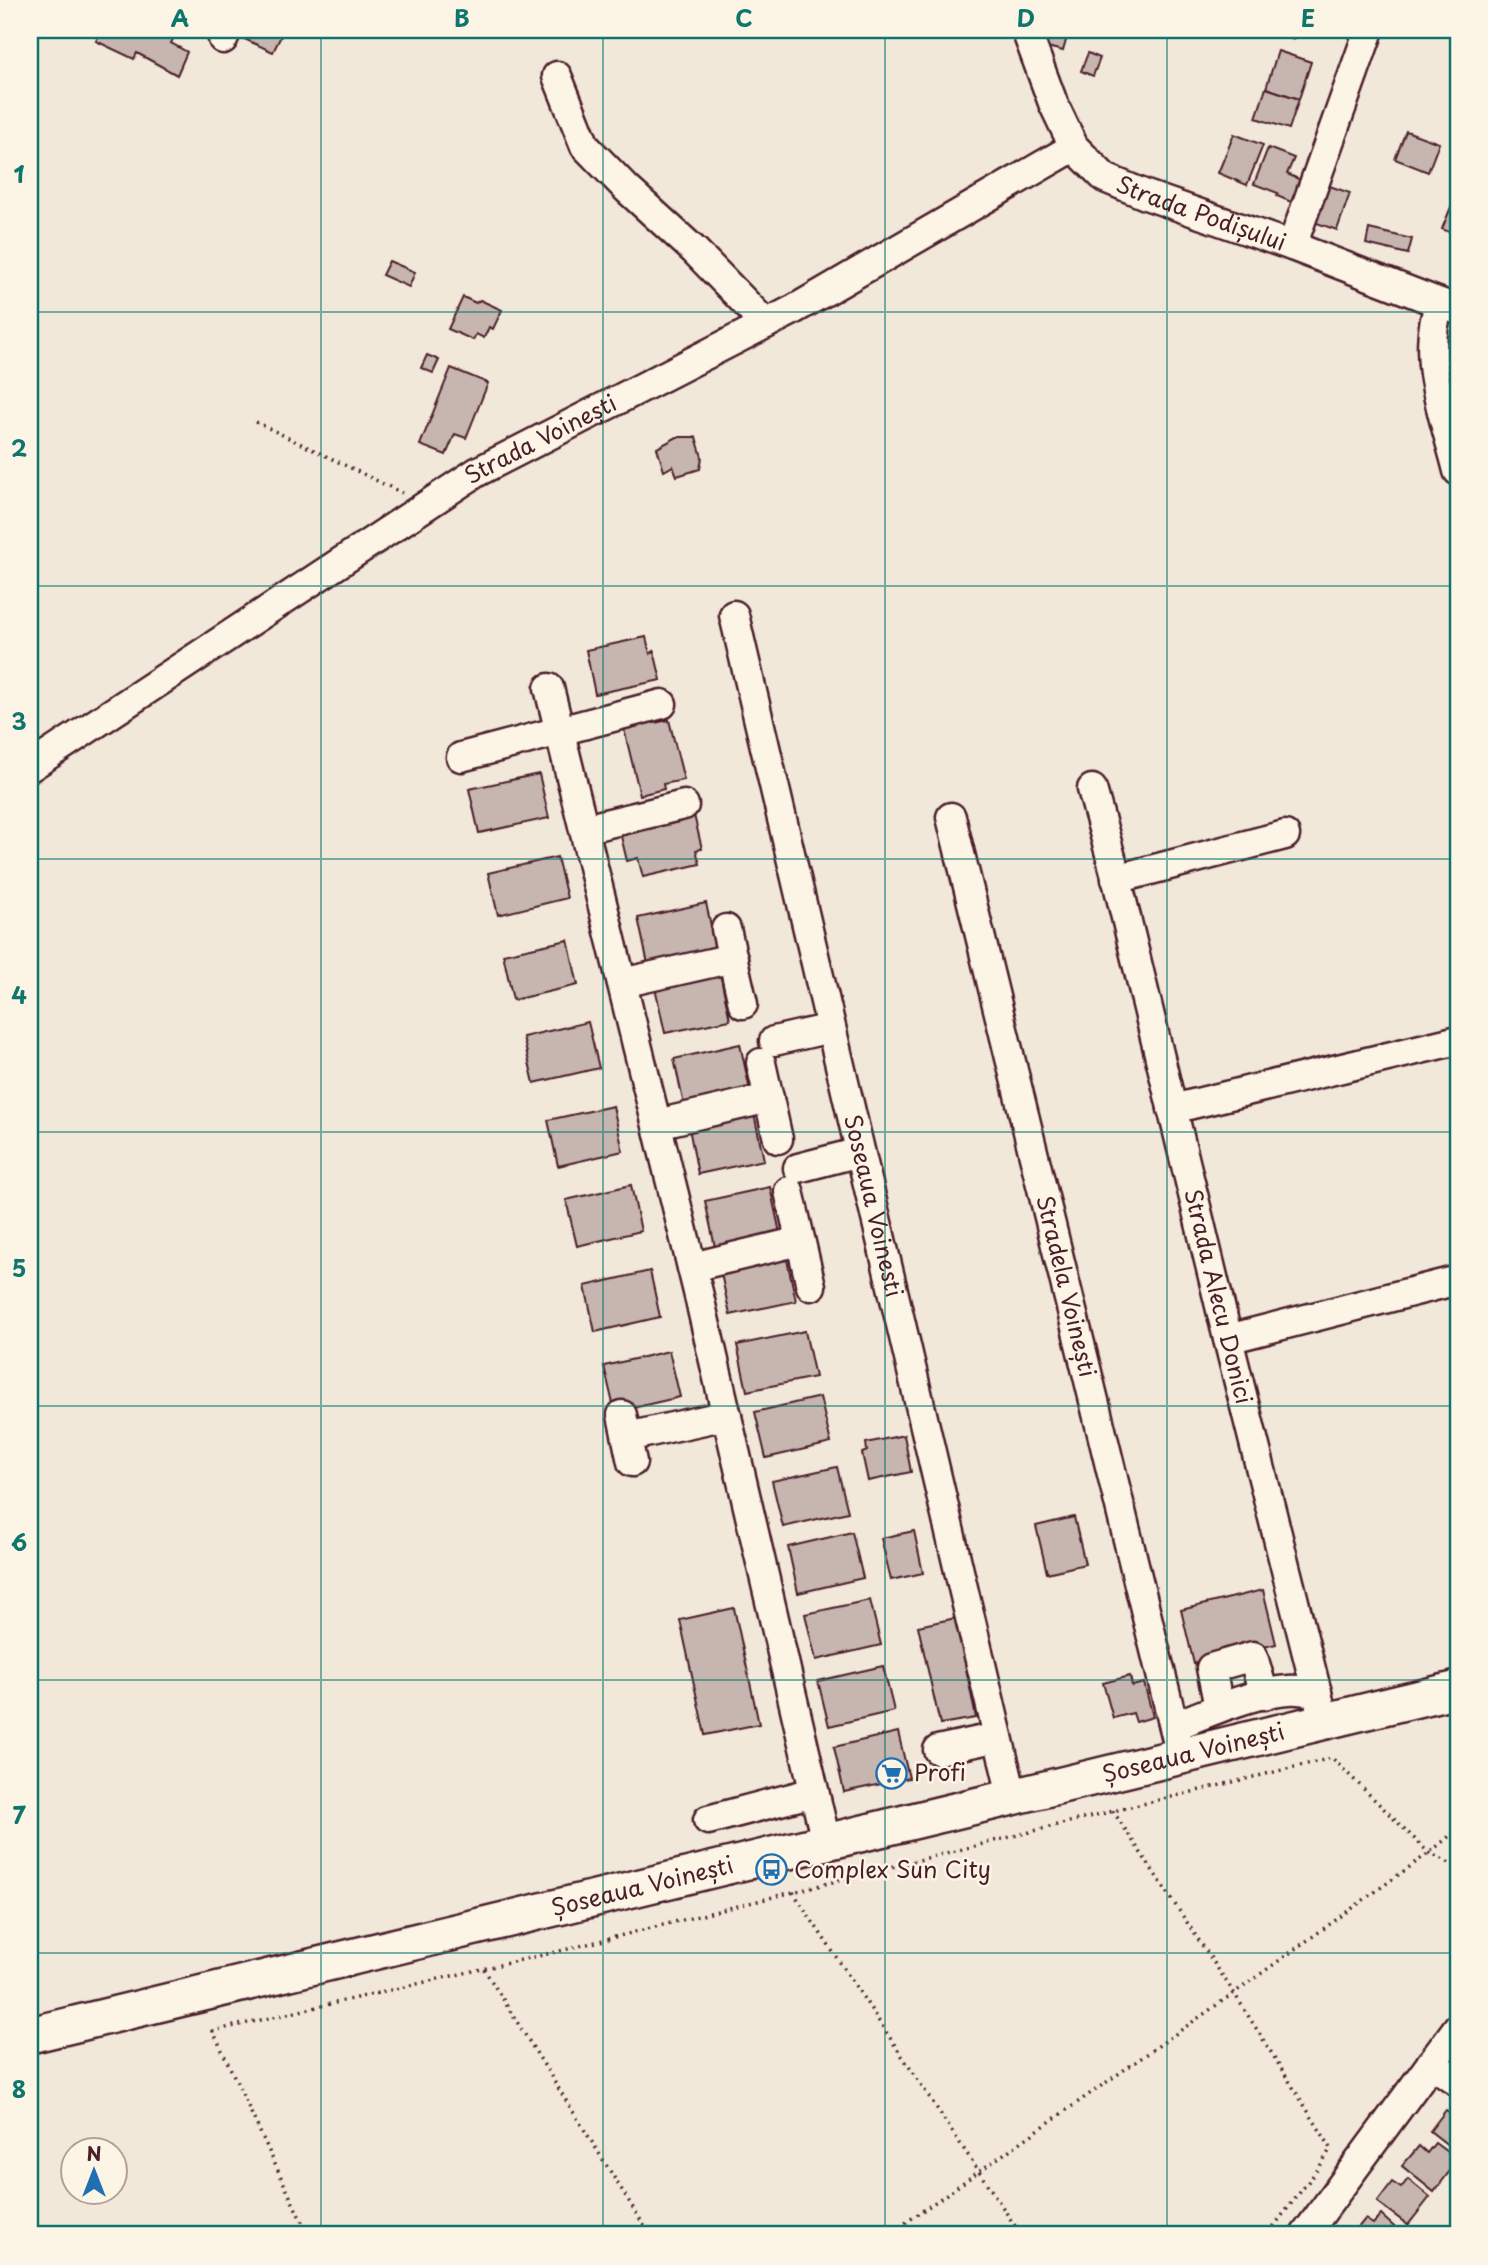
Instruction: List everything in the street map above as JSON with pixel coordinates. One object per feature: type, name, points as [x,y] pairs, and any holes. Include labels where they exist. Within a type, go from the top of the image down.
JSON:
[{"type":"main road","name":"Șoseaua Voinești","points":[[30,2035],[1012,1796],[1178,1741],[1320,1707],[1458,1689]]},
{"type":"street","name":"Strada Podișului","points":[[1026,30],[1053,103],[1074,147],[1105,178],[1449,306]]},
{"type":"street","points":[[1292,246],[1369,30]]},
{"type":"street","points":[[556,76],[585,146],[627,189],[695,251],[766,324]]},
{"type":"street","name":"Strada Voinești","points":[[30,767],[477,472],[766,324],[1074,147]]},
{"type":"street","points":[[1449,306],[1435,317],[1430,347],[1458,471]]},
{"type":"street","name":"Soseaua Voinesti","points":[[734,615],[1012,1796]]},
{"type":"street","points":[[549,688],[692,1267],[826,1842]]},
{"type":"street","points":[[461,757],[662,704]]},
{"type":"street","name":"Strada Alecu Donici","points":[[1092,789],[1116,875],[1320,1707]]},
{"type":"street","points":[[584,829],[684,805]]},
{"type":"street","name":"Stradela Voinești","points":[[951,817],[1178,1741]]},
{"type":"street","points":[[1116,875],[1284,835]]},
{"type":"street","points":[[726,929],[743,1004]]},
{"type":"street","points":[[622,983],[733,958]]},
{"type":"street","points":[[778,1139],[769,1098],[767,1052],[831,1028]]},
{"type":"street","points":[[1172,1109],[1458,1040]]},
{"type":"street","points":[[656,1124],[769,1098]]},
{"type":"street","points":[[811,1286],[800,1241],[793,1179],[860,1152]]},
{"type":"street","points":[[692,1267],[800,1241]]},
{"type":"street","points":[[1228,1339],[1458,1280]]},
{"type":"street","points":[[627,1438],[727,1415]]},
{"type":"street","points":[[1219,1707],[1211,1668],[1253,1656],[1264,1695]]},
{"type":"street","points":[[1178,1741],[1219,1707],[1289,1689],[1320,1707]]},
{"type":"street","points":[[938,1750],[998,1737]]},
{"type":"street","points":[[708,1821],[814,1792]]},
{"type":"street","points":[[1305,2235],[1458,2027]]},
{"type":"street","points":[[1431,2063],[1458,2082]]},
{"type":"path","points":[[256,422],[429,506]]},
{"type":"path","points":[[308,2235],[213,2031],[484,1969],[1332,1758],[1429,1853],[1458,1867]]},
{"type":"path","points":[[1112,1811],[1234,1993],[1331,2148],[1267,2235]]},
{"type":"path","points":[[888,2235],[1234,1993],[1429,1853],[1458,1829]]},
{"type":"path","points":[[793,1892],[1021,2235]]},
{"type":"path","points":[[484,1969],[650,2235]]},
{"type":"building","points":[[91,30],[136,30],[147,35],[149,30],[170,30],[176,33],[171,43],[187,52],[177,75],[137,53],[134,59],[96,41],[100,33]]},
{"type":"building","points":[[244,30],[284,30],[273,52],[240,37]]},
{"type":"building","points":[[1043,30],[1069,30],[1063,51],[1039,45]]},
{"type":"building","points":[[1264,30],[1296,30],[1293,39]]},
{"type":"building","points":[[1278,51],[1311,62],[1299,99],[1266,88]]},
{"type":"building","points":[[1088,53],[1100,58],[1093,76],[1081,71]]},
{"type":"building","points":[[1266,88],[1299,99],[1289,129],[1256,118]]},
{"type":"building","points":[[1406,131],[1439,143],[1428,172],[1395,159]]},
{"type":"building","points":[[1234,134],[1263,145],[1247,185],[1218,173]]},
{"type":"building","points":[[1268,148],[1294,158],[1287,174],[1301,180],[1291,202],[1277,196],[1278,193],[1254,184]]},
{"type":"building","points":[[1318,182],[1350,193],[1337,230],[1305,219]]},
{"type":"building","points":[[1455,197],[1458,198],[1458,236],[1442,229]]},
{"type":"building","points":[[1369,229],[1412,239],[1408,254],[1366,244]]},
{"type":"building","points":[[389,261],[415,272],[409,287],[382,275]]},
{"type":"building","points":[[463,297],[476,303],[480,300],[502,310],[493,329],[489,327],[484,338],[476,334],[473,340],[448,329]]},
{"type":"building","points":[[427,355],[439,360],[433,373],[421,368]]},
{"type":"building","points":[[451,368],[488,383],[466,438],[455,434],[446,455],[420,445]]},
{"type":"building","points":[[677,437],[696,437],[702,457],[700,469],[677,476],[673,466],[664,471],[657,448]]},
{"type":"building","points":[[646,637],[650,654],[654,651],[661,680],[595,694],[586,650]]},
{"type":"building","points":[[653,718],[654,723],[669,720],[684,780],[663,784],[664,789],[640,795],[623,725]]},
{"type":"building","points":[[539,774],[549,818],[479,833],[469,789]]},
{"type":"building","points":[[694,815],[702,849],[696,850],[700,864],[643,877],[638,858],[627,861],[620,832]]},
{"type":"building","points":[[557,857],[567,898],[498,915],[488,873]]},
{"type":"building","points":[[706,903],[716,949],[648,964],[638,918]]},
{"type":"building","points":[[568,940],[578,985],[513,1000],[503,954]]},
{"type":"building","points":[[720,973],[730,1020],[665,1033],[655,987]]},
{"type":"building","points":[[588,1022],[599,1068],[534,1083],[523,1037]]},
{"type":"building","points":[[740,1044],[750,1090],[684,1105],[674,1059]]},
{"type":"building","points":[[613,1106],[623,1151],[558,1166],[548,1120]]},
{"type":"building","points":[[754,1114],[764,1160],[698,1174],[689,1128]]},
{"type":"building","points":[[631,1185],[641,1231],[577,1246],[566,1200]]},
{"type":"building","points":[[770,1187],[780,1233],[715,1247],[705,1201]]},
{"type":"building","points":[[786,1255],[796,1301],[730,1315],[720,1269]]},
{"type":"building","points":[[650,1271],[660,1317],[595,1332],[585,1286]]},
{"type":"building","points":[[805,1331],[815,1377],[747,1391],[737,1345]]},
{"type":"building","points":[[669,1351],[680,1397],[615,1412],[604,1366]]},
{"type":"building","points":[[820,1397],[831,1443],[766,1458],[755,1412]]},
{"type":"building","points":[[904,1435],[911,1472],[868,1481],[862,1453],[867,1451],[866,1443]]},
{"type":"building","points":[[837,1467],[848,1512],[783,1527],[772,1481]]},
{"type":"building","points":[[1074,1517],[1085,1564],[1047,1573],[1036,1526]]},
{"type":"building","points":[[914,1531],[923,1573],[891,1580],[881,1538]]},
{"type":"building","points":[[852,1532],[863,1578],[798,1593],[788,1547]]},
{"type":"building","points":[[1263,1590],[1276,1644],[1194,1664],[1181,1610]]},
{"type":"building","points":[[870,1600],[881,1645],[816,1660],[805,1614]]},
{"type":"building","points":[[734,1608],[759,1724],[705,1735],[680,1620]]},
{"type":"building","points":[[956,1618],[976,1718],[940,1724],[918,1626]]},
{"type":"building","points":[[883,1666],[894,1711],[829,1726],[818,1681]]},
{"type":"building","points":[[1130,1676],[1132,1686],[1144,1683],[1153,1717],[1136,1722],[1133,1713],[1113,1718],[1103,1683]]},
{"type":"building","points":[[898,1732],[909,1778],[844,1792],[834,1747]]},
{"type":"building","points":[[1446,2110],[1455,2116],[1458,2112],[1458,2153],[1430,2131]]},
{"type":"building","points":[[1435,2143],[1458,2160],[1434,2192],[1402,2166],[1419,2146],[1427,2153]]},
{"type":"building","points":[[1408,2179],[1430,2197],[1408,2225],[1377,2202],[1392,2182],[1401,2188]]},
{"type":"building","points":[[1381,2215],[1402,2234],[1352,2235],[1365,2219],[1373,2224]]},
{"type":"place","name":"Profi","points":[[891,1773]]},
{"type":"place","name":"Complex Sun City","points":[[771,1870]]}]
